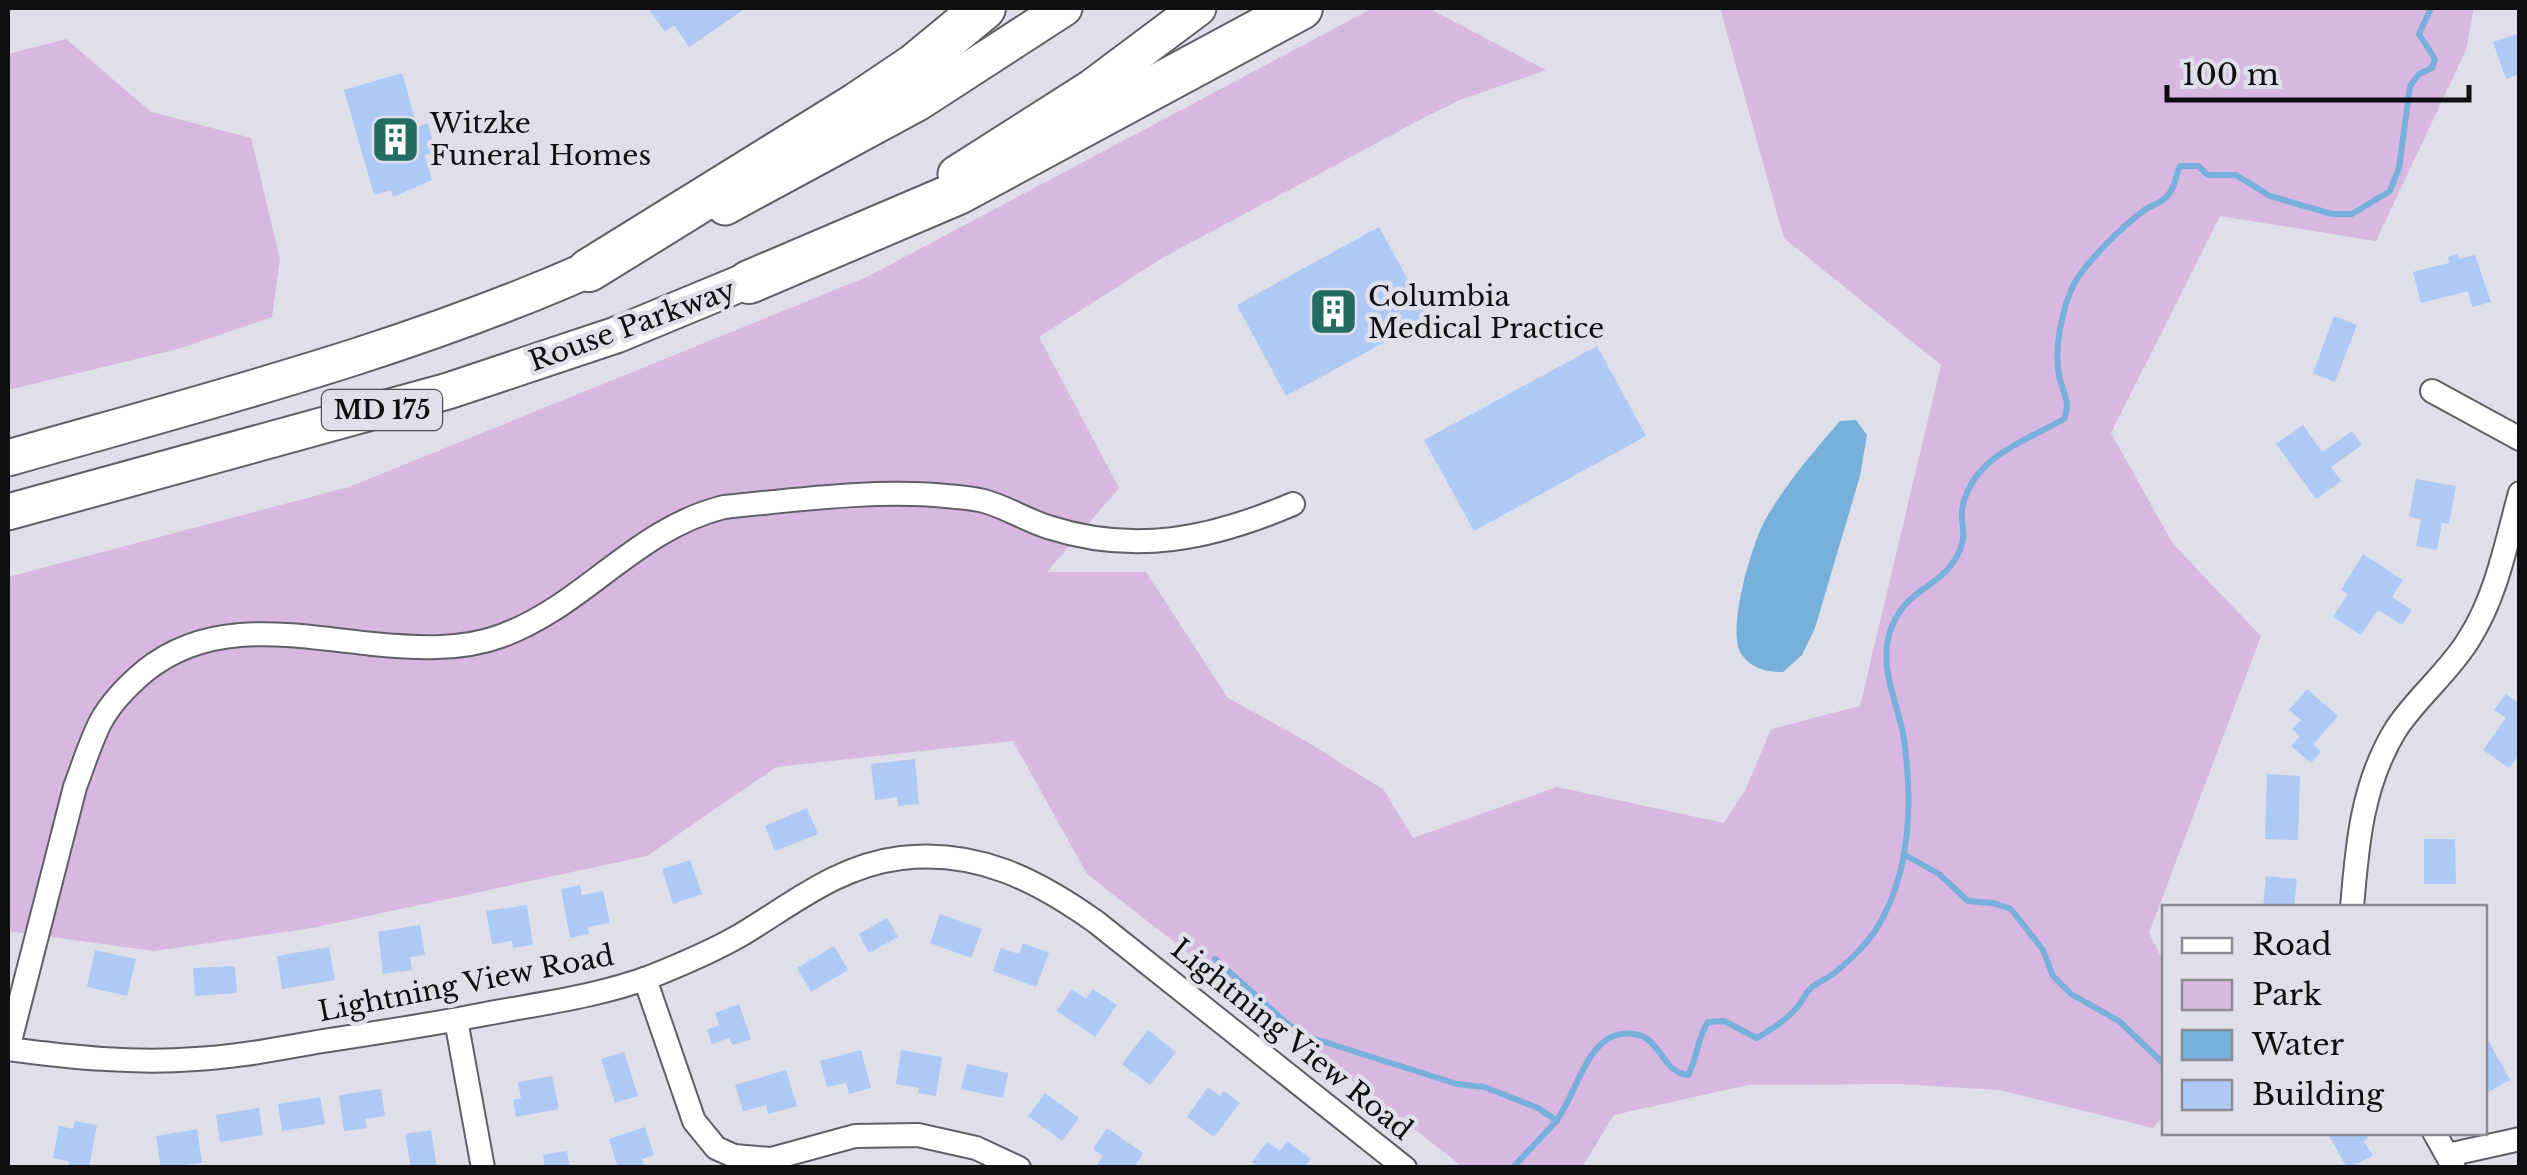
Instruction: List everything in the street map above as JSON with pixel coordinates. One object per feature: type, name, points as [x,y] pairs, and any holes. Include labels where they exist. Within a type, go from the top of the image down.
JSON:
[{"type":"highway","points":[[589,270],[858,104],[916,65],[984,8]]},
{"type":"highway","points":[[749,282],[958,193],[1301,8]]},
{"type":"main road","name":"MD 175","points":[[8,458],[413,336],[589,270],[804,166],[918,102],[1064,8]]},
{"type":"main road","name":"Rouse Parkway","points":[[8,512],[448,391],[616,335],[749,282],[951,177],[1091,88],[1198,8]]},
{"type":"street","points":[[2432,391],[2520,439]]},
{"type":"street","points":[[2352,905],[2364,804],[2376,769],[2397,728],[2470,639],[2496,581],[2520,493]]},
{"type":"street","points":[[8,1049],[75,787],[89,748],[116,698],[154,664],[180,649],[238,633],[402,647],[457,646],[497,638],[554,608],[671,525],[724,507],[908,494],[942,496],[984,501],[1046,527],[1080,536],[1163,542],[1240,526],[1293,504]]},
{"type":"street","name":"Lightning View Road","points":[[8,1049],[86,1059],[196,1060],[456,1020],[644,979],[697,958],[829,879],[860,866],[922,857],[980,860],[1053,891],[1096,922],[1405,1168]]},
{"type":"street","points":[[644,979],[694,1121],[716,1148],[734,1156],[771,1158],[855,1136],[918,1135],[976,1148],[1019,1168]]},
{"type":"street","points":[[456,1020],[483,1168]]},
{"type":"street","points":[[2436,1135],[2451,1161],[2520,1138]]},
{"type":"green space","points":[[1373,8],[1428,8],[1546,70],[1460,100],[1427,116],[1164,257],[1039,337],[1119,488],[1047,572],[1146,572],[1228,698],[1384,790],[1413,838],[1557,787],[1724,823],[1745,791],[1771,729],[1860,706],[1941,365],[1784,238],[1720,8],[2474,8],[2466,50],[2376,241],[2220,216],[2111,433],[2173,544],[2261,636],[2149,933],[2162,959],[2162,1117],[2153,1128],[2000,1090],[1897,1084],[1748,1085],[1614,1115],[1582,1167],[1463,1167],[1087,874],[1013,741],[776,767],[647,856],[312,928],[154,951],[8,931],[8,577],[349,487],[867,277]]},
{"type":"green space","points":[[66,39],[151,112],[251,138],[280,259],[272,317],[178,349],[8,390],[8,54]]},
{"type":"water","points":[[1856,420],[1867,435],[1860,476],[1815,628],[1802,655],[1783,672],[1760,669],[1742,655],[1737,628],[1742,588],[1760,532],[1800,469],[1840,421]]},
{"type":"building","points":[[648,8],[746,8],[689,47],[674,25],[665,32]]},
{"type":"building","points":[[2520,33],[2520,74],[2506,79],[2493,42]]},
{"type":"building","name":"Witzke Funeral Homes","points":[[402,73],[417,127],[428,123],[436,152],[425,155],[432,180],[393,197],[391,190],[374,195],[344,90]]},
{"type":"building","name":"Columbia Medical Practice","points":[[1379,227],[1429,318],[1286,396],[1237,305]]},
{"type":"building","points":[[2458,254],[2459,259],[2475,255],[2491,302],[2472,307],[2468,291],[2421,303],[2413,272],[2449,263],[2448,257]]},
{"type":"building","points":[[2334,316],[2357,325],[2335,382],[2313,373]]},
{"type":"building","points":[[1597,346],[1646,436],[1474,531],[1424,440]]},
{"type":"building","points":[[2303,425],[2322,452],[2352,431],[2362,445],[2331,467],[2341,481],[2316,499],[2276,444]]},
{"type":"building","points":[[2416,479],[2456,486],[2449,524],[2442,523],[2437,550],[2416,546],[2421,519],[2409,517]]},
{"type":"building","points":[[2363,554],[2403,580],[2392,597],[2412,610],[2402,625],[2378,610],[2361,635],[2333,617],[2348,594],[2341,590]]},
{"type":"building","points":[[2307,689],[2338,716],[2313,745],[2321,751],[2311,763],[2291,746],[2300,736],[2292,729],[2301,720],[2289,710]]},
{"type":"building","points":[[2506,694],[2520,704],[2520,754],[2509,768],[2483,750],[2506,718],[2494,710]]},
{"type":"building","points":[[915,759],[919,804],[898,806],[897,797],[875,800],[871,764]]},
{"type":"building","points":[[2267,774],[2300,776],[2298,840],[2265,839]]},
{"type":"building","points":[[807,808],[818,834],[775,851],[765,826]]},
{"type":"building","points":[[2424,839],[2455,839],[2456,884],[2424,884]]},
{"type":"building","points":[[690,860],[702,894],[673,904],[662,869]]},
{"type":"building","points":[[2266,876],[2297,879],[2294,905],[2263,905]]},
{"type":"building","points":[[580,885],[582,895],[603,891],[610,923],[588,927],[589,934],[570,938],[561,889]]},
{"type":"building","points":[[527,905],[533,945],[513,948],[512,941],[492,944],[486,911]]},
{"type":"building","points":[[940,914],[982,929],[971,958],[930,943]]},
{"type":"building","points":[[887,918],[898,937],[869,953],[859,934]]},
{"type":"building","points":[[420,925],[425,955],[410,957],[412,970],[383,974],[378,932]]},
{"type":"building","points":[[1023,943],[1049,953],[1036,987],[993,971],[1001,948],[1019,954]]},
{"type":"building","points":[[834,946],[848,970],[811,992],[797,968]]},
{"type":"building","points":[[329,947],[335,980],[282,989],[277,956]]},
{"type":"building","points":[[95,950],[136,959],[127,996],[87,987]]},
{"type":"building","points":[[235,966],[237,993],[195,996],[193,968]]},
{"type":"building","points":[[1072,989],[1086,999],[1093,989],[1117,1005],[1095,1037],[1057,1011]]},
{"type":"building","points":[[739,1004],[751,1039],[732,1045],[729,1038],[712,1044],[707,1030],[719,1025],[715,1013]]},
{"type":"building","points":[[1148,1030],[1176,1052],[1150,1085],[1122,1064]]},
{"type":"building","points":[[2487,1043],[2510,1080],[2487,1092]]},
{"type":"building","points":[[861,1050],[871,1088],[849,1094],[846,1083],[827,1087],[820,1061]]},
{"type":"building","points":[[901,1050],[942,1057],[936,1096],[896,1084]]},
{"type":"building","points":[[624,1052],[638,1096],[615,1103],[601,1059]]},
{"type":"building","points":[[967,1064],[1008,1073],[1003,1098],[961,1089]]},
{"type":"building","points":[[786,1070],[797,1106],[768,1114],[766,1105],[743,1111],[735,1085]]},
{"type":"building","points":[[552,1076],[559,1109],[516,1117],[513,1100],[521,1098],[518,1082]]},
{"type":"building","points":[[1208,1087],[1220,1096],[1224,1091],[1240,1103],[1214,1137],[1187,1117]]},
{"type":"building","points":[[381,1089],[385,1116],[365,1119],[367,1128],[344,1131],[339,1095]]},
{"type":"building","points":[[1045,1093],[1079,1118],[1062,1141],[1028,1116]]},
{"type":"building","points":[[320,1097],[325,1124],[282,1131],[278,1104]]},
{"type":"building","points":[[259,1108],[263,1135],[220,1142],[216,1115]]},
{"type":"building","points":[[75,1121],[97,1125],[89,1168],[68,1168],[69,1161],[53,1158],[59,1126],[73,1129]]},
{"type":"building","points":[[645,1127],[654,1155],[642,1159],[645,1168],[618,1168],[609,1139]]},
{"type":"building","points":[[1107,1128],[1143,1153],[1134,1168],[1095,1168],[1103,1156],[1093,1149]]},
{"type":"building","points":[[197,1129],[202,1163],[161,1168],[156,1136]]},
{"type":"building","points":[[431,1130],[437,1168],[411,1168],[405,1134]]},
{"type":"building","points":[[2329,1135],[2366,1135],[2364,1141],[2373,1156],[2347,1168]]},
{"type":"building","points":[[1287,1141],[1311,1159],[1304,1168],[1259,1168],[1252,1162],[1267,1142],[1280,1151]]},
{"type":"building","points":[[567,1151],[570,1168],[545,1168],[543,1155]]},
{"type":"waterway","points":[[1513,1168],[1556,1121],[1594,1051],[1605,1041],[1618,1035],[1643,1037],[1672,1068],[1688,1075],[1708,1022],[1724,1021],[1757,1038],[1785,1019],[1810,989],[1837,971],[1871,937],[1896,887],[1908,814],[1904,739],[1886,661],[1889,635],[1903,607],[1957,556],[1963,540],[1963,505],[1978,474],[2003,452],[2064,419],[2067,402],[2059,375],[2058,341],[2074,284],[2116,235],[2143,211],[2167,197],[2180,166],[2198,166],[2208,175],[2236,175],[2270,196],[2332,214],[2352,214],[2390,191],[2399,168],[2410,86],[2419,74],[2432,68],[2435,59],[2419,34],[2431,8]]},
{"type":"waterway","points":[[1905,855],[1939,874],[1968,901],[2011,909],[2043,950],[2053,976],[2071,994],[2119,1021],[2162,1062]]},
{"type":"waterway","points":[[1215,959],[1290,1026],[1312,1038],[1457,1084],[1484,1087],[1538,1108],[1557,1121]]},
{"type":"place","name":"Witzke Funeral Homes","points":[[395,139]]},
{"type":"place","name":"Columbia Medical Practice","points":[[1333,312]]}]
